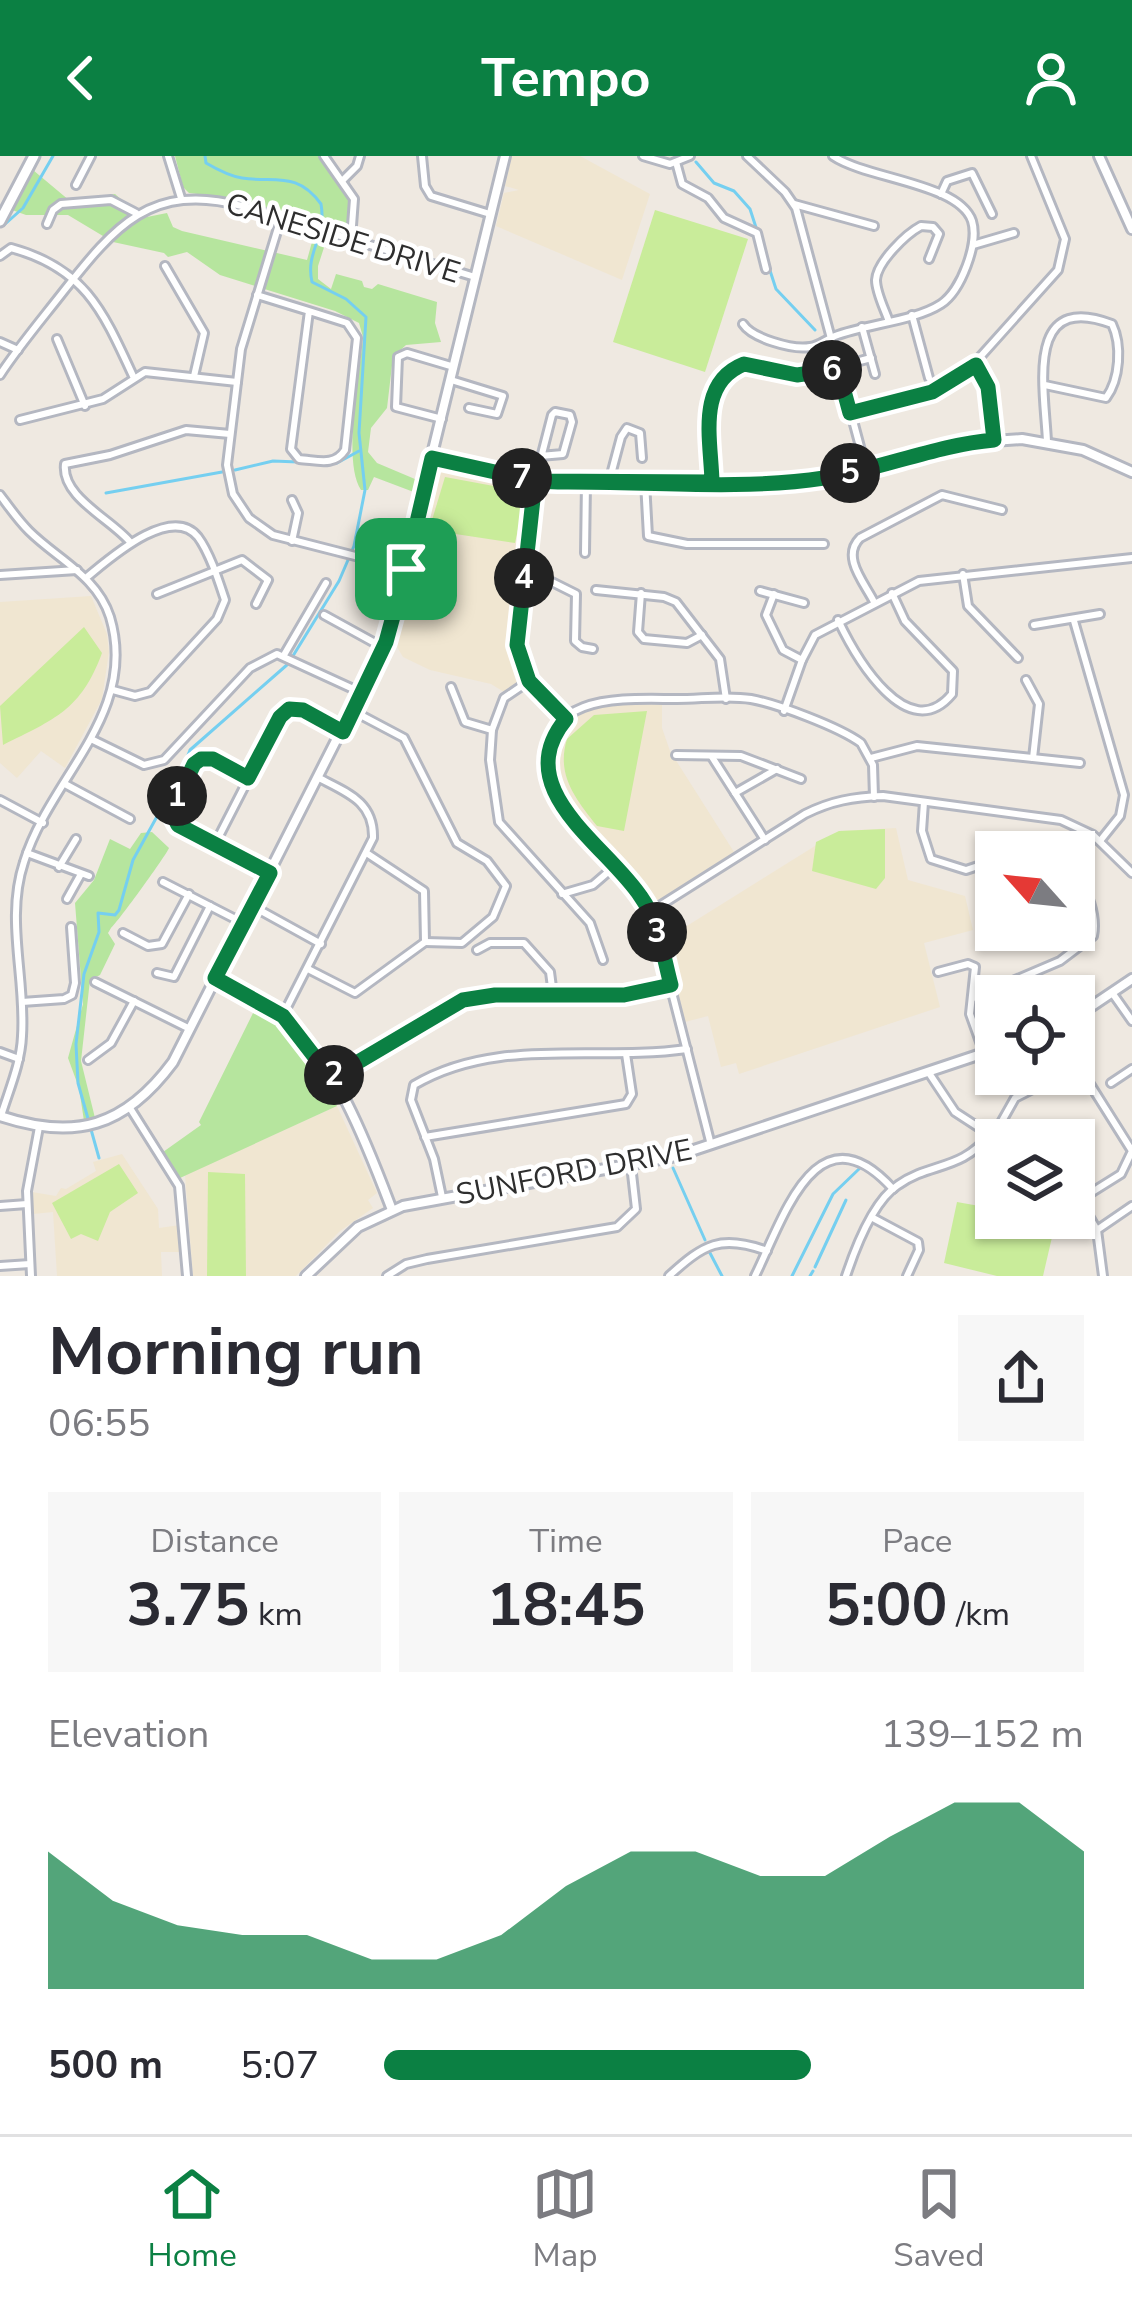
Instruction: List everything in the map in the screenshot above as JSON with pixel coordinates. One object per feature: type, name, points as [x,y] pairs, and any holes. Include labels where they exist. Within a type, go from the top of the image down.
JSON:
[{"type":"main road","points":[[0,220],[34,156]]},
{"type":"street","points":[[76,185],[91,156]]},
{"type":"street","points":[[168,156],[181,199]]},
{"type":"street","points":[[324,156],[356,204],[351,239]]},
{"type":"street","points":[[343,180],[360,156]]},
{"type":"street","points":[[422,156],[425,186],[431,196],[490,214]]},
{"type":"street","points":[[0,495],[30,532],[97,590],[111,624],[115,650],[113,690],[27,853],[16,903],[22,1002],[19,1059],[0,1116],[39,1127],[89,1125],[130,1108],[165,1073],[384,648],[505,156]]},
{"type":"street","points":[[643,156],[662,164],[690,156]]},
{"type":"street","points":[[747,156],[794,203],[874,226]]},
{"type":"street","points":[[743,324],[752,334],[804,348],[948,298],[973,245],[974,226],[968,212],[941,194],[854,168],[833,156]]},
{"type":"street","points":[[850,413],[932,392],[976,365],[1052,278],[1064,255],[1063,229],[1030,156]]},
{"type":"street","points":[[1099,156],[1132,229]]},
{"type":"street","points":[[676,162],[682,184],[708,198],[724,218],[757,233],[766,269]]},
{"type":"street","points":[[941,194],[947,181],[972,173],[992,214]]},
{"type":"street","name":"CANESIDE DRIVE","points":[[0,375],[111,233],[138,214],[181,199],[221,201],[476,277]]},
{"type":"street","points":[[47,224],[56,206],[67,203],[111,200],[138,214]]},
{"type":"street","points":[[794,203],[866,470]]},
{"type":"street","points":[[281,218],[243,339],[226,465],[240,506],[273,535],[406,569]]},
{"type":"street","points":[[888,320],[878,273],[904,238],[921,226],[933,227],[939,234],[929,259]]},
{"type":"street","points":[[973,245],[1014,232]]},
{"type":"street","points":[[0,256],[11,248],[41,257],[73,279],[101,308],[133,377]]},
{"type":"street","points":[[165,266],[204,333],[194,376]]},
{"type":"street","points":[[257,295],[309,311],[346,323],[357,338],[345,450],[328,462],[299,458],[292,449],[309,311]]},
{"type":"street","points":[[912,314],[929,378]]},
{"type":"street","points":[[1045,385],[1106,398],[1117,366],[1117,332],[1112,324],[1078,318],[1056,327],[1044,345],[1045,385],[1047,442]]},
{"type":"street","points":[[862,327],[875,374]]},
{"type":"street","points":[[57,339],[85,406]]},
{"type":"street","points":[[0,342],[18,350]]},
{"type":"street","points":[[442,419],[395,405],[398,357],[407,353],[454,367]]},
{"type":"street","points":[[856,362],[871,358]]},
{"type":"street","points":[[712,482],[710,400],[729,371],[754,364],[797,375],[838,369]]},
{"type":"street","points":[[976,365],[988,387],[994,440]]},
{"type":"street","points":[[20,420],[85,406],[151,371],[237,382]]},
{"type":"street","points":[[451,380],[503,396],[499,413],[469,408]]},
{"type":"street","points":[[540,456],[562,454],[570,415],[551,415],[540,456],[517,645],[529,681],[566,719]]},
{"type":"street","points":[[130,542],[72,490],[63,474],[65,464],[186,430],[230,434]]},
{"type":"street","points":[[609,482],[624,430],[640,433],[642,458]]},
{"type":"street","points":[[432,458],[535,481],[810,479],[994,440],[1047,442],[1131,469]]},
{"type":"street","points":[[585,553],[586,482]]},
{"type":"street","points":[[645,482],[647,536],[687,544],[824,544]]},
{"type":"street","points":[[874,602],[851,556],[860,538],[942,495],[1002,510]]},
{"type":"street","points":[[292,500],[298,513],[292,541]]},
{"type":"street","points":[[86,578],[148,532],[190,531],[199,538],[225,600],[217,619],[150,692],[135,696],[113,690]]},
{"type":"street","points":[[784,711],[815,635],[892,593],[925,579],[1132,558]]},
{"type":"street","points":[[157,594],[242,560],[265,574],[268,583],[256,604]]},
{"type":"street","points":[[0,575],[76,570]]},
{"type":"street","points":[[963,574],[968,606],[1018,658]]},
{"type":"street","points":[[524,578],[550,581],[577,594],[575,641],[593,649]]},
{"type":"street","points":[[286,656],[326,583]]},
{"type":"street","points":[[596,590],[641,593],[676,602],[723,665],[726,699]]},
{"type":"street","points":[[801,603],[767,592],[766,615],[783,650],[802,660]]},
{"type":"street","points":[[641,593],[638,632],[644,640],[687,643],[702,635]]},
{"type":"street","points":[[838,620],[857,656],[902,704],[917,713],[931,711],[952,694],[953,671],[905,621],[892,593]]},
{"type":"street","points":[[1034,625],[1100,614]]},
{"type":"street","points":[[324,615],[384,648]]},
{"type":"street","points":[[1074,621],[1124,796],[1120,816],[1100,841]]},
{"type":"street","points":[[91,739],[144,765],[164,760],[259,661],[286,656],[362,693]]},
{"type":"street","points":[[1026,680],[1039,704],[1033,758]]},
{"type":"street","points":[[529,681],[504,698],[492,730],[490,760],[501,828],[593,928],[603,960]]},
{"type":"street","points":[[451,687],[465,722],[492,730]]},
{"type":"street","points":[[711,1145],[650,912],[560,805],[550,786],[548,752],[566,719],[582,706],[604,700],[755,700],[861,743],[871,758],[874,796]]},
{"type":"street","points":[[214,844],[280,717],[289,709],[303,710],[343,732]]},
{"type":"street","points":[[308,969],[359,992],[425,942],[462,944],[493,917],[506,886],[487,861],[457,843],[404,738],[353,711]]},
{"type":"street","points":[[871,758],[917,746],[1080,763]]},
{"type":"street","points":[[676,755],[741,756],[801,779]]},
{"type":"street","points":[[711,756],[765,839]]},
{"type":"street","points":[[248,778],[204,758],[194,764],[172,808],[172,818],[270,873]]},
{"type":"street","points":[[735,794],[776,769]]},
{"type":"street","points":[[283,1016],[368,854],[373,828],[366,806],[319,778]]},
{"type":"street","points":[[65,784],[130,819]]},
{"type":"street","points":[[650,912],[829,803],[874,796],[1044,816],[1078,826],[1132,873]]},
{"type":"street","points":[[0,800],[43,824]]},
{"type":"street","points":[[924,802],[922,831],[931,859],[960,869],[975,866]]},
{"type":"street","points":[[59,867],[76,838]]},
{"type":"street","points":[[27,853],[85,875],[67,899]]},
{"type":"street","points":[[368,854],[424,891],[425,942]]},
{"type":"street","points":[[562,894],[593,885],[615,866]]},
{"type":"street","points":[[164,882],[243,923]]},
{"type":"street","points":[[122,933],[148,946],[162,944],[189,894]]},
{"type":"street","points":[[158,974],[174,977],[210,905]]},
{"type":"street","points":[[263,912],[322,944]]},
{"type":"street","points":[[22,1002],[72,995],[71,927]]},
{"type":"street","points":[[477,950],[490,943],[524,943],[550,972],[553,995]]},
{"type":"street","points":[[973,998],[1033,975],[1072,951]]},
{"type":"street","points":[[938,972],[974,966],[971,1018],[975,1029]]},
{"type":"street","points":[[215,978],[283,1016],[331,1078],[367,1145],[392,1210]]},
{"type":"street","points":[[1095,1005],[1132,980]]},
{"type":"street","points":[[95,982],[190,1029]]},
{"type":"street","points":[[331,1078],[463,1000],[495,995],[624,995],[671,985]]},
{"type":"street","points":[[1113,994],[1132,1021]]},
{"type":"street","points":[[88,1060],[111,1043],[134,1001]]},
{"type":"street","points":[[442,1197],[411,1089],[449,1066],[532,1053],[687,1049]]},
{"type":"street","points":[[0,1052],[19,1059]]},
{"type":"street","points":[[425,1137],[626,1104],[632,1094],[626,1054]]},
{"type":"street","name":"SUNFORD DRIVE","points":[[306,1276],[358,1227],[392,1210],[711,1145],[975,1056]]},
{"type":"street","points":[[929,1073],[956,1112],[975,1124]]},
{"type":"street","points":[[1111,1083],[1130,1073]]},
{"type":"street","points":[[1095,1092],[1132,1151],[1121,1174],[1095,1191]]},
{"type":"street","points":[[130,1108],[179,1186],[187,1276]]},
{"type":"street","points":[[31,1276],[27,1204],[39,1127]]},
{"type":"street","points":[[846,1276],[893,1189],[975,1151]]},
{"type":"street","points":[[755,1276],[808,1173],[826,1161],[839,1157],[862,1161],[893,1189]]},
{"type":"street","points":[[387,1276],[406,1264],[427,1259],[617,1227],[636,1209],[631,1164]]},
{"type":"street","points":[[0,1206],[27,1204]]},
{"type":"street","points":[[1097,1230],[1132,1206]]},
{"type":"street","points":[[873,1219],[918,1242],[907,1276]]},
{"type":"street","points":[[1095,1226],[1103,1276]]},
{"type":"street","points":[[669,1276],[710,1245],[742,1243],[767,1251]]},
{"type":"street","points":[[0,1266],[31,1264]]},
{"type":"shaded area","points":[[512,156],[580,156],[650,194],[622,280],[496,226],[504,193],[519,190],[505,186]]},
{"type":"shaded area","points":[[444,467],[529,491],[513,624],[513,656],[521,676],[504,692],[491,684],[430,670],[403,657],[394,642],[435,483]]},
{"type":"shaded area","points":[[91,596],[107,634],[109,652],[102,699],[65,768],[41,751],[17,778],[0,763],[0,602]]},
{"type":"shaded area","points":[[613,703],[662,703],[662,728],[670,751],[734,852],[654,903],[564,801],[553,776],[554,746],[565,725],[584,710]]},
{"type":"shaded area","points":[[896,828],[908,880],[965,896],[973,930],[924,943],[940,1007],[739,1074],[736,1063],[721,1067],[708,1016],[685,1022],[666,939],[839,831]]},
{"type":"shaded area","points":[[337,1106],[377,1193],[368,1200],[373,1208],[340,1231],[296,1276],[193,1276],[185,1175]]},
{"type":"shaded area","points":[[122,1154],[158,1209],[159,1228],[180,1225],[181,1252],[161,1252],[162,1276],[57,1276],[53,1212],[33,1214],[32,1192],[56,1196],[61,1188],[96,1171],[93,1162]]},
{"type":"green space","points":[[175,156],[319,156],[345,191],[350,210],[345,232],[330,229],[318,279],[331,289],[336,274],[362,281],[364,287],[372,289],[378,284],[437,302],[435,323],[441,342],[406,345],[393,357],[387,408],[371,428],[368,452],[377,463],[422,482],[419,494],[374,477],[368,490],[361,490],[356,477],[352,438],[363,337],[359,323],[220,275],[187,252],[168,257],[113,242],[68,215],[26,215],[12,210],[33,170],[70,201],[115,194],[142,218],[167,213],[173,227],[182,231],[307,260],[317,224],[224,197],[189,193]]},
{"type":"green space","points":[[655,210],[748,239],[705,372],[613,342]]},
{"type":"green space","points":[[445,477],[526,492],[515,543],[429,530]]},
{"type":"green space","points":[[84,627],[102,653],[85,688],[64,711],[3,745],[0,706]]},
{"type":"green space","points":[[647,711],[624,831],[597,826],[566,775],[567,739],[594,715]]},
{"type":"green space","points":[[885,829],[885,878],[876,889],[812,871],[816,842],[839,831]]},
{"type":"green space","points":[[152,832],[169,848],[108,933],[115,944],[100,975],[90,980],[81,1061],[95,1118],[84,1121],[68,1058],[83,1004],[75,903],[94,880],[110,839],[130,849],[141,833]]},
{"type":"green space","points":[[257,1005],[298,1038],[337,1106],[180,1178],[163,1152],[201,1125]]},
{"type":"green space","points":[[119,1164],[138,1193],[110,1212],[98,1241],[81,1234],[71,1239],[52,1203]]},
{"type":"green space","points":[[208,1172],[245,1174],[246,1276],[207,1276]]},
{"type":"green space","points":[[957,1202],[975,1205],[975,1239],[1052,1239],[1043,1276],[997,1276],[944,1263]]},
{"type":"waterway","points":[[4,225],[23,208],[53,156]]},
{"type":"waterway","points":[[99,1158],[78,1083],[76,1044],[84,974],[99,932],[98,913],[115,915],[119,910],[133,860],[190,750],[288,664],[339,581],[354,546],[365,490],[359,433],[366,317],[346,299],[312,282],[321,204],[294,183],[233,176],[206,163],[205,156]]},
{"type":"waterway","points":[[696,162],[714,183],[734,191],[750,209],[776,289],[815,330]]},
{"type":"waterway","points":[[325,464],[359,451]]},
{"type":"waterway","points":[[235,470],[273,461],[298,462]]},
{"type":"waterway","points":[[106,493],[222,472]]},
{"type":"waterway","points":[[673,1168],[705,1240]]},
{"type":"waterway","points":[[792,1276],[833,1194],[859,1169]]},
{"type":"waterway","points":[[815,1267],[846,1200]]},
{"type":"waterway","points":[[710,1253],[722,1276]]},
{"type":"waterway","points":[[810,1276],[813,1271]]},
{"type":"route","points":[[406,569],[386,642],[343,732],[303,710],[289,709],[282,713],[248,778],[213,759],[201,759],[194,764],[171,812],[178,825],[270,873],[215,978],[283,1016],[331,1078],[463,1000],[495,995],[624,995],[671,985],[649,909],[560,805],[548,779],[550,745],[566,719],[529,681],[517,645],[535,481],[558,482],[737,482],[845,474],[941,448],[994,440],[988,387],[976,365],[932,392],[850,413],[838,369],[797,375],[744,364],[721,379],[710,400],[712,482],[558,482],[535,481],[432,458],[406,569]]}]
